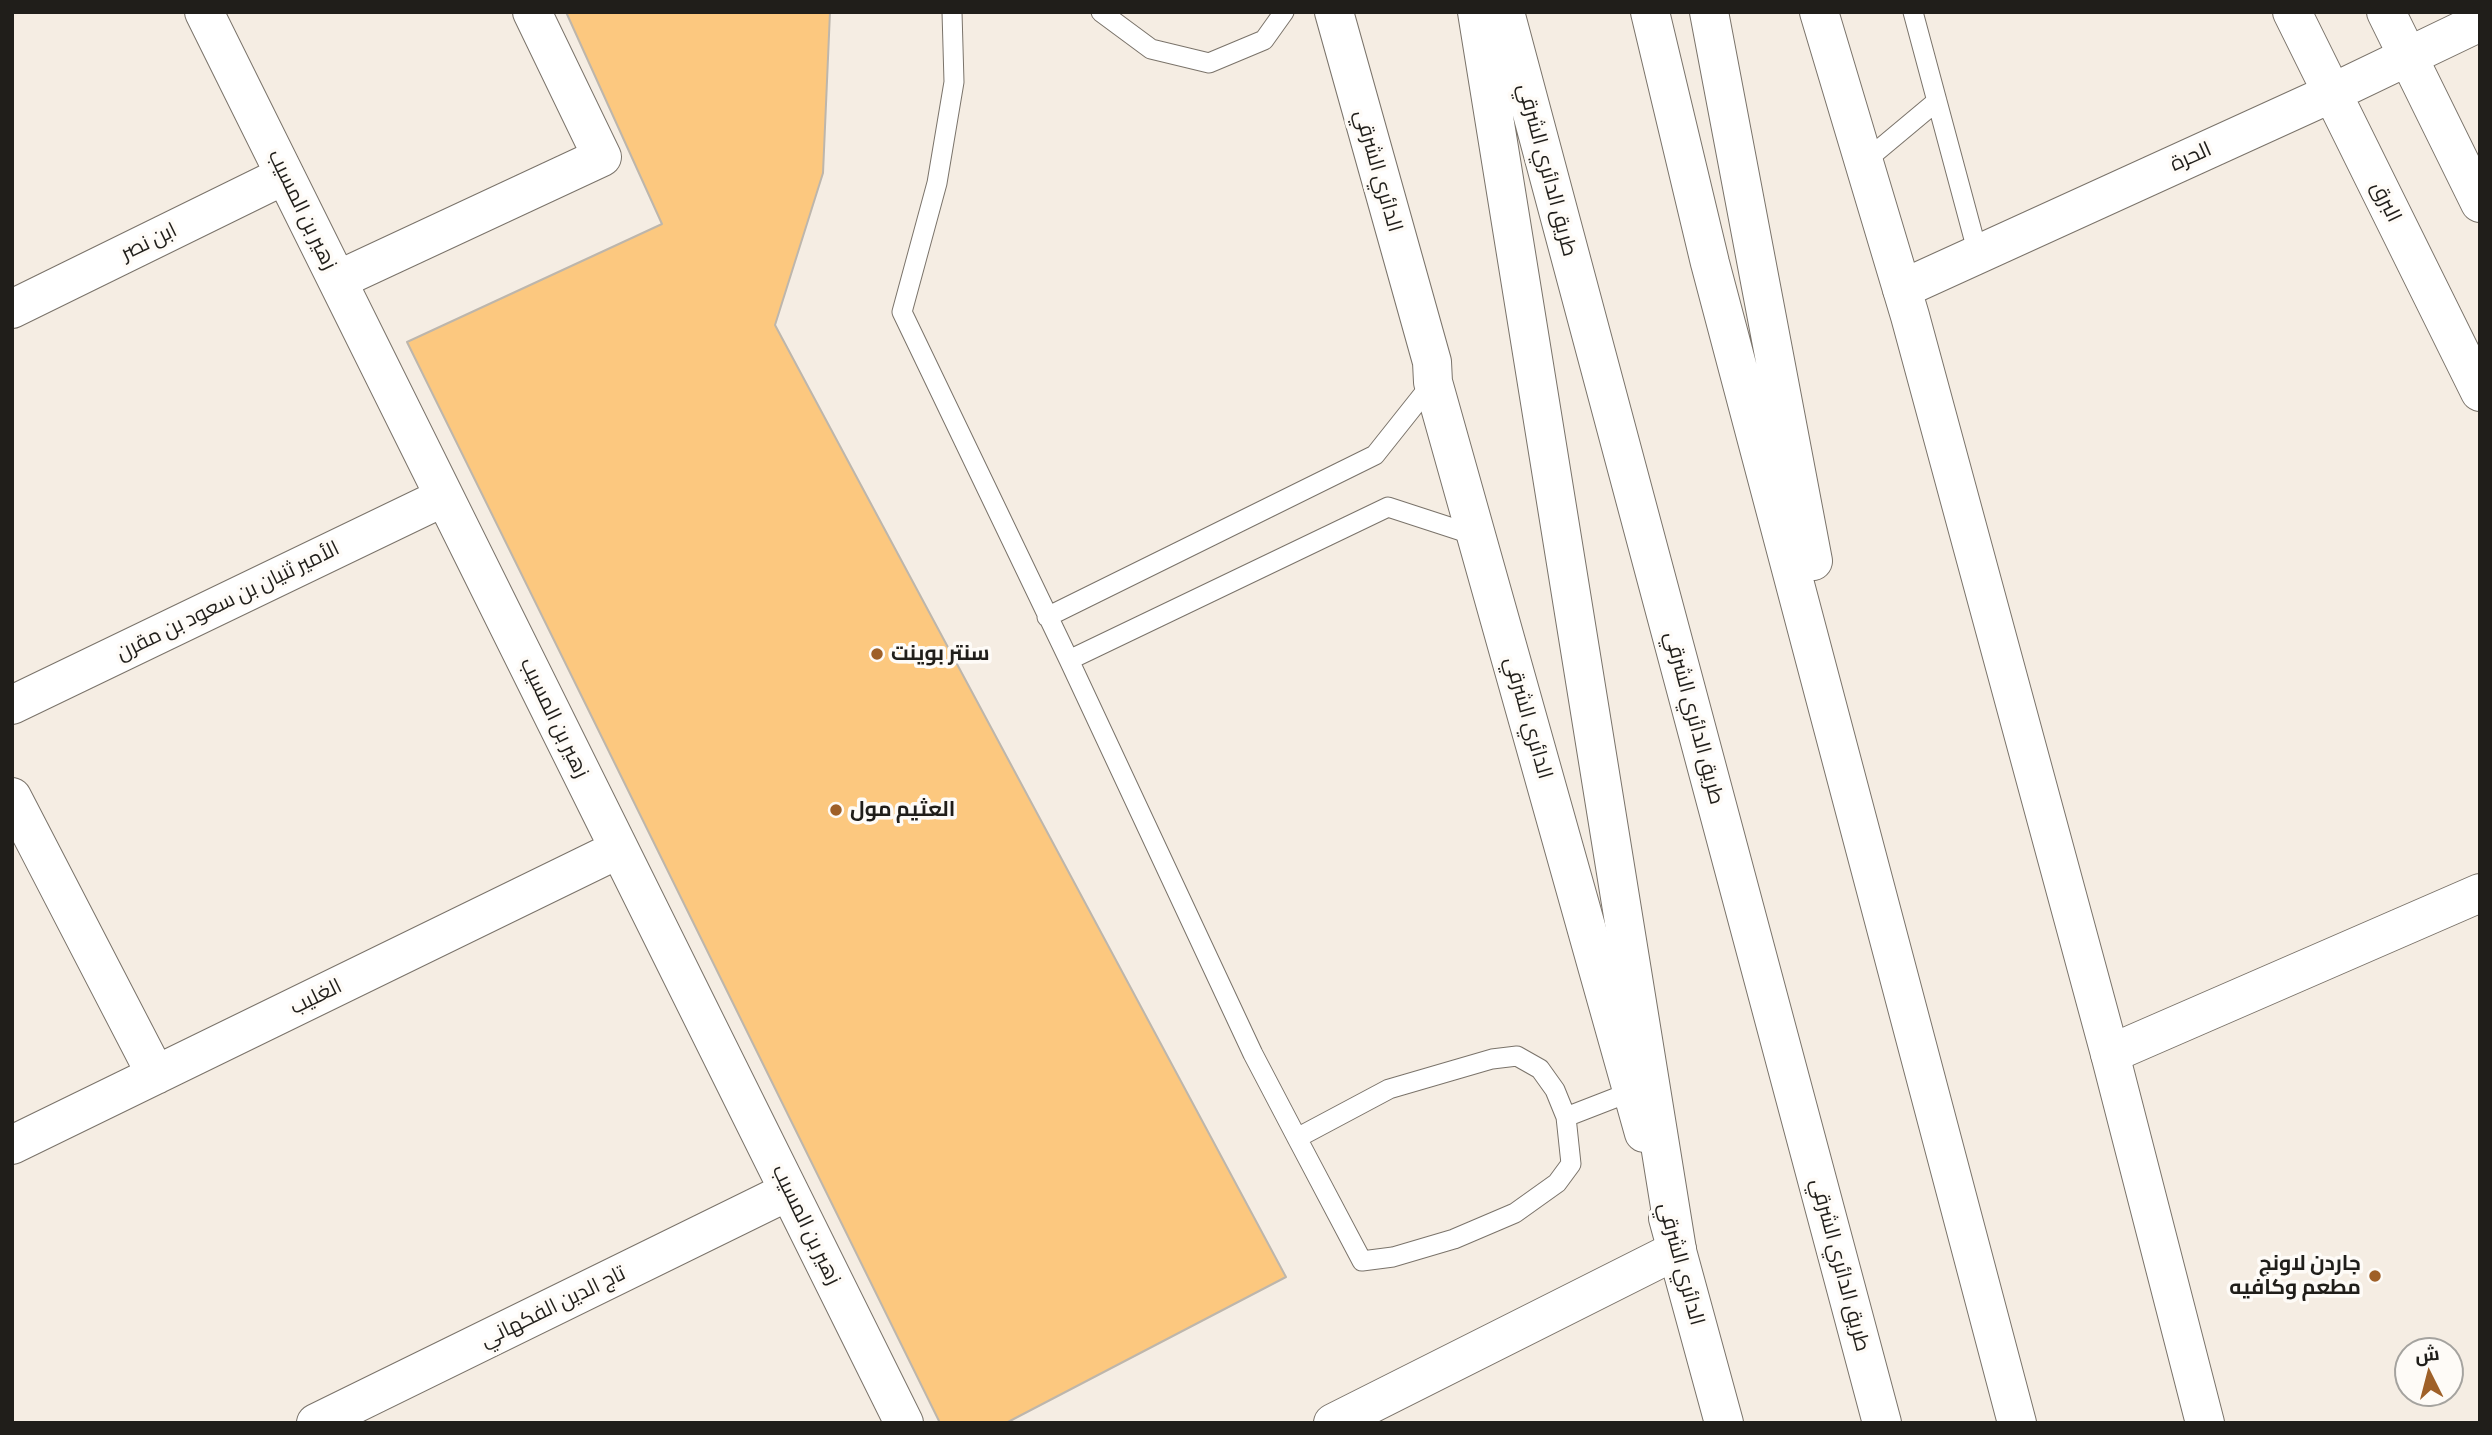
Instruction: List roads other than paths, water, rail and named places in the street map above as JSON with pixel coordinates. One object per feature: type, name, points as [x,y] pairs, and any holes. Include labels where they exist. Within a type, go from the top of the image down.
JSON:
[{"type":"main road","name":"زهير بن المسيب","points":[[204,12],[904,1423]]},
{"type":"main road","points":[[338,281],[602,157],[531,12]]},
{"type":"main road","name":"الدائري الشرقي","points":[[1334,12],[1432,362],[1433,382],[1724,1423]]},
{"type":"main road","points":[[1333,1423],[1677,1250],[1478,12]]},
{"type":"main road","name":"طريق الدائري الشرقي","points":[[1505,12],[1882,1423]]},
{"type":"main road","points":[[1650,12],[1710,263],[2017,1423]]},
{"type":"main road","points":[[1709,12],[1871,870]]},
{"type":"main road","points":[[1819,12],[1902,289],[2109,1054],[2205,1423]]},
{"type":"main road","name":"البرق","points":[[2292,12],[2480,392]]},
{"type":"main road","points":[[2386,12],[2480,203]]},
{"type":"main road","name":"الحرة","points":[[1902,289],[2332,93],[2480,22]]},
{"type":"main road","name":"ابن نصر","points":[[12,309],[285,175]]},
{"type":"main road","name":"الأمير ثنيان بن سعود بن مقرن","points":[[12,705],[444,497]]},
{"type":"main road","points":[[12,797],[156,1075]]},
{"type":"main road","name":"الغليب","points":[[12,1145],[620,849]]},
{"type":"main road","points":[[2109,1054],[2480,893]]},
{"type":"main road","name":"تاج الدين الفكهاني","points":[[324,1421],[789,1191]]},
{"type":"lane","points":[[952,12],[954,82],[937,183],[902,312],[1046,617],[1069,660],[1253,1054],[1297,1139],[1362,1261],[1393,1256],[1454,1239],[1515,1213],[1557,1183],[1571,1164],[1566,1117],[1556,1090],[1540,1069],[1517,1056],[1492,1059],[1389,1089],[1297,1139]]},
{"type":"lane","points":[[1101,12],[1151,48],[1209,63],[1264,40],[1284,12]]},
{"type":"lane","points":[[1913,12],[1978,254]]},
{"type":"lane","points":[[1864,162],[1937,101]]},
{"type":"lane","points":[[1046,617],[1375,455],[1433,382]]},
{"type":"lane","points":[[1069,660],[1388,507],[1478,536]]},
{"type":"lane","points":[[1566,1117],[1633,1091]]},
{"type":"place","name":"سنتر بوينت","points":[[877,654]]},
{"type":"place","name":"العثيم مول","points":[[836,810]]},
{"type":"place","name":"جاردن لاونج مطعم وكافيه","points":[[2375,1276]]}]
